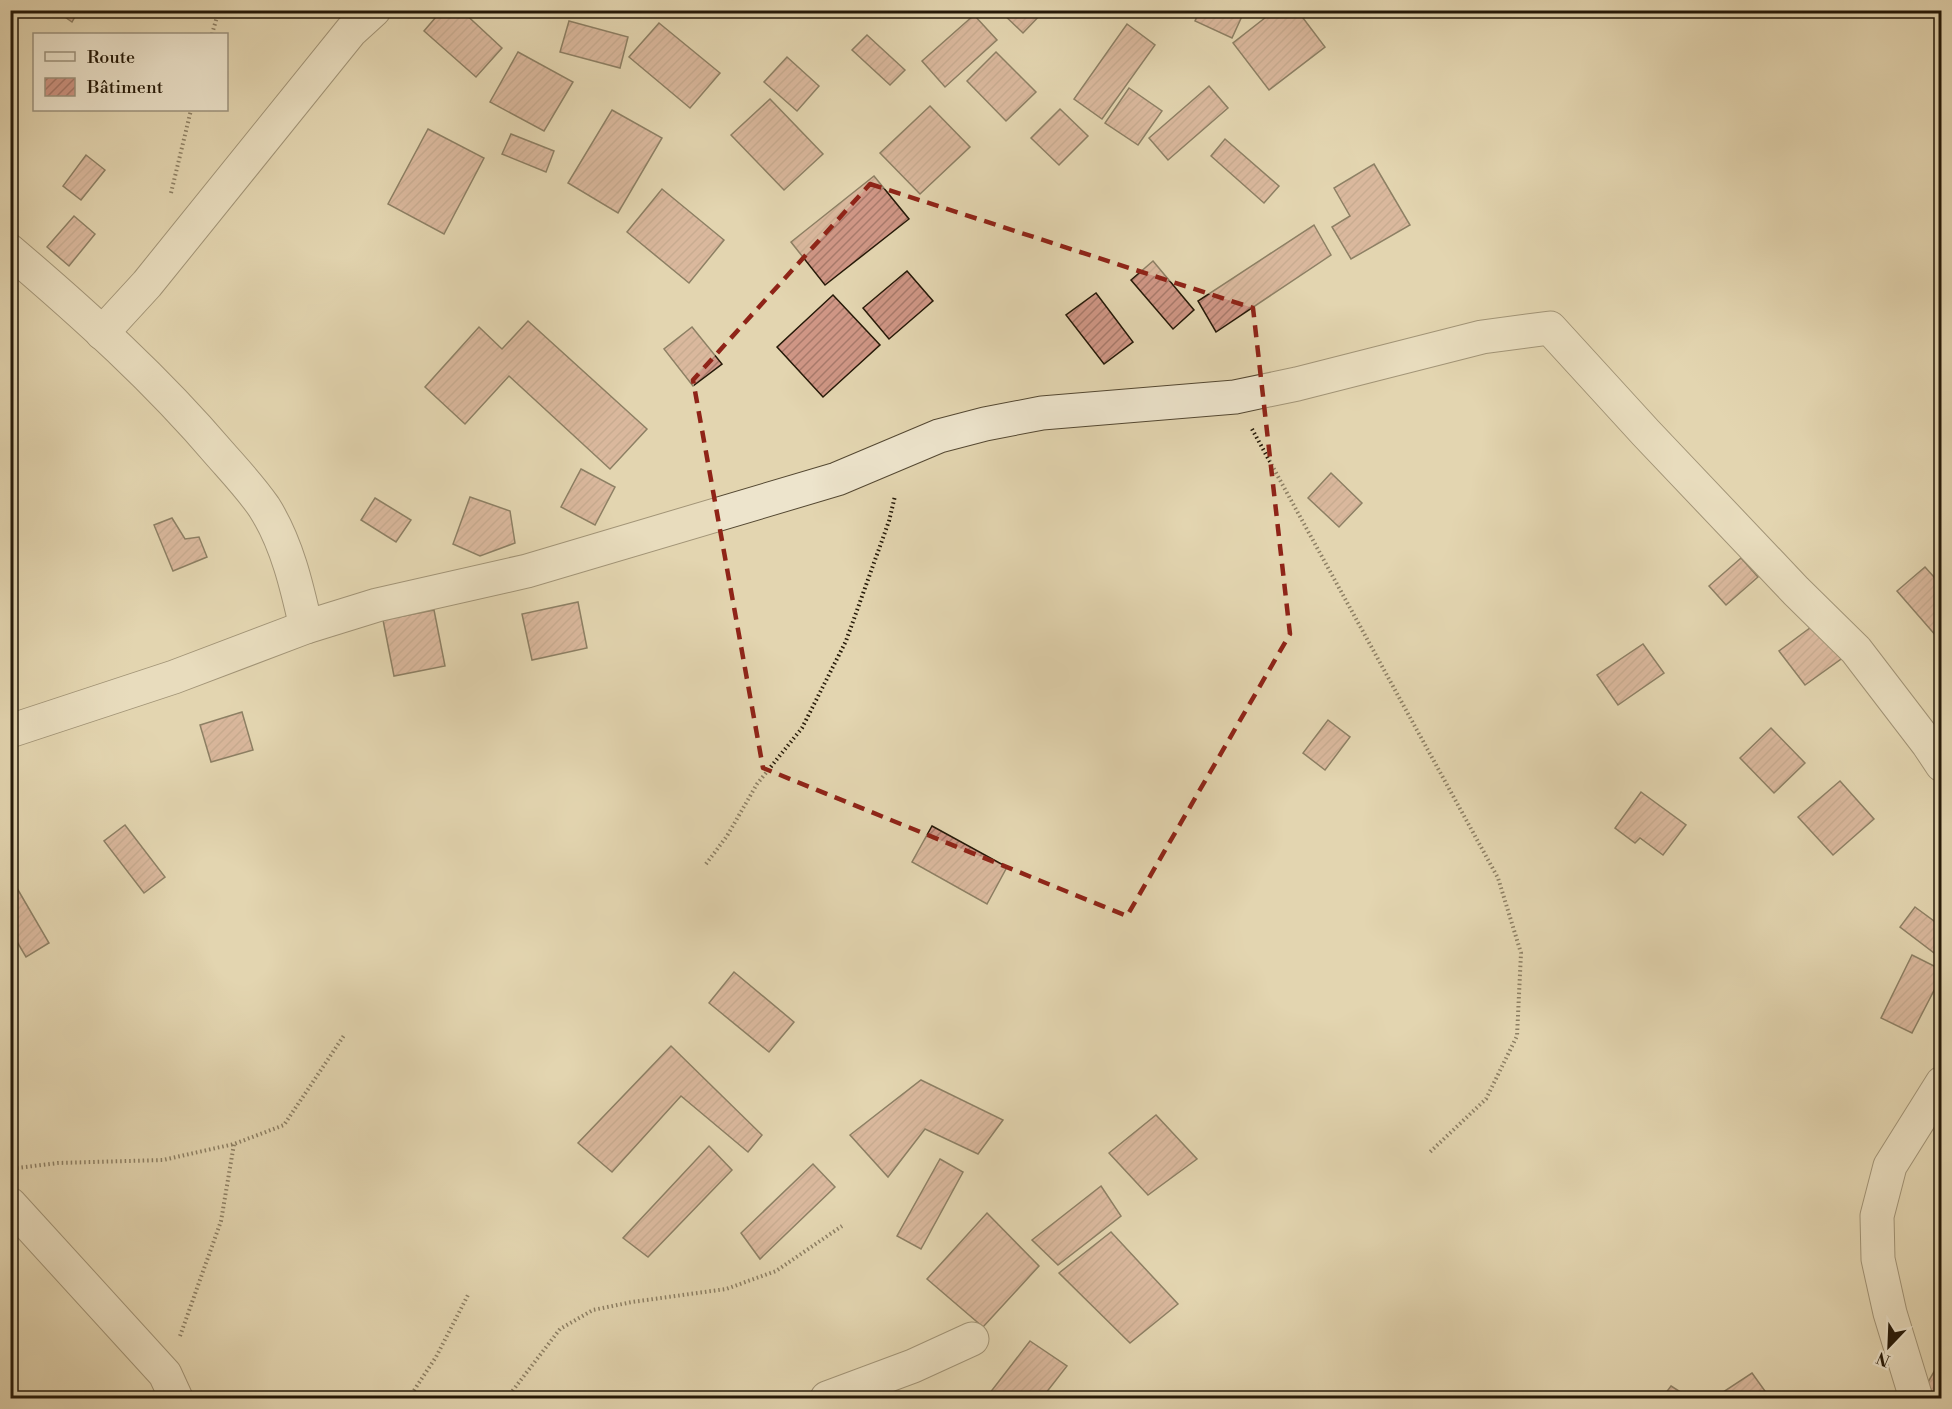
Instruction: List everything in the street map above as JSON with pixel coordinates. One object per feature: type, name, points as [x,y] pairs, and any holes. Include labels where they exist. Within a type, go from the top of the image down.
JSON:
[{"type":"street","points":[[102,333],[147,284],[351,31],[374,10]]},
{"type":"street","points":[[10,251],[102,333],[186,414],[264,507],[279,537],[297,587],[306,627]]},
{"type":"street","points":[[10,731],[174,677],[306,627],[377,605],[527,571],[837,479],[939,436],[1042,412],[1235,397],[1297,384],[1482,337],[1550,328],[1796,591],[1856,650],[1928,744],[1941,765]]},
{"type":"street","points":[[1916,1398],[1890,1312],[1878,1259],[1877,1216],[1890,1166],[1941,1083]]},
{"type":"street","points":[[10,1204],[167,1390]]},
{"type":"street","points":[[828,1398],[913,1366],[972,1339]]},
{"type":"path","points":[[212,33],[219,10]]},
{"type":"path","points":[[1235,397],[1498,878],[1521,953],[1517,1036],[1486,1099],[1429,1153]]},
{"type":"path","points":[[706,864],[726,836],[757,784],[802,728],[846,641],[889,521],[905,451]]},
{"type":"path","points":[[10,1168],[58,1163],[163,1160],[234,1144],[284,1125],[345,1034]]},
{"type":"path","points":[[167,1390],[221,1221],[234,1144]]},
{"type":"path","points":[[507,1398],[560,1329],[593,1310],[632,1302],[726,1289],[777,1271],[842,1226]]},
{"type":"path","points":[[409,1398],[436,1357],[469,1293]]},
{"type":"highlighted area","points":[[870,184],[1253,308],[1290,634],[1127,916],[763,768],[693,380]]},
{"type":"building","points":[[55,10],[79,10],[72,22]]},
{"type":"building","points":[[442,10],[461,10],[502,48],[476,77],[424,31]]},
{"type":"building","points":[[999,10],[1045,10],[1023,33]]},
{"type":"building","points":[[1200,10],[1237,10],[1243,14],[1232,38],[1195,21]]},
{"type":"building","points":[[1275,10],[1297,10],[1325,47],[1269,90],[1233,43]]},
{"type":"building","points":[[974,15],[997,40],[945,87],[922,61]]},
{"type":"building","points":[[569,21],[628,37],[620,68],[560,52]]},
{"type":"building","points":[[659,23],[720,73],[690,108],[629,57]]},
{"type":"building","points":[[1127,24],[1155,45],[1102,119],[1074,99]]},
{"type":"building","points":[[867,35],[905,70],[890,85],[852,50]]},
{"type":"building","points":[[518,52],[573,82],[544,131],[490,102]]},
{"type":"building","points":[[996,52],[1036,92],[1006,121],[967,81]]},
{"type":"building","points":[[787,57],[819,86],[797,111],[764,82]]},
{"type":"building","points":[[1209,86],[1228,108],[1168,160],[1149,138]]},
{"type":"building","points":[[1129,88],[1162,111],[1138,145],[1105,123]]},
{"type":"building","points":[[770,99],[823,154],[784,190],[731,135]]},
{"type":"building","points":[[930,106],[970,147],[920,194],[880,153]]},
{"type":"building","points":[[1060,109],[1088,136],[1059,165],[1031,138]]},
{"type":"building","points":[[612,110],[662,138],[618,213],[568,183]]},
{"type":"building","points":[[428,129],[484,158],[444,234],[388,204]]},
{"type":"building","points":[[511,134],[554,151],[546,172],[502,154]]},
{"type":"building","points":[[1225,139],[1279,186],[1264,203],[1211,156]]},
{"type":"building","points":[[86,155],[105,170],[81,200],[63,186]]},
{"type":"building","points":[[1374,164],[1410,225],[1351,259],[1332,227],[1350,216],[1334,188]]},
{"type":"building","points":[[874,176],[909,219],[825,285],[791,242]]},
{"type":"building","points":[[662,189],[724,240],[689,283],[627,232]]},
{"type":"building","points":[[74,216],[95,234],[69,266],[47,247]]},
{"type":"building","points":[[1314,225],[1331,255],[1216,332],[1198,301]]},
{"type":"building","points":[[1153,261],[1194,310],[1173,329],[1131,280]]},
{"type":"building","points":[[907,271],[933,301],[889,339],[863,308]]},
{"type":"building","points":[[1096,293],[1133,342],[1104,364],[1066,315]]},
{"type":"building","points":[[833,295],[880,345],[823,397],[777,347]]},
{"type":"building","points":[[528,321],[647,429],[610,469],[509,376],[465,424],[425,387],[479,327],[502,349]]},
{"type":"building","points":[[692,327],[722,364],[693,386],[664,349]]},
{"type":"building","points":[[581,469],[615,487],[595,525],[561,507]]},
{"type":"building","points":[[1331,473],[1362,503],[1339,527],[1308,498]]},
{"type":"building","points":[[470,497],[510,511],[515,543],[480,556],[453,544]]},
{"type":"building","points":[[375,498],[411,520],[396,542],[361,520]]},
{"type":"building","points":[[172,518],[185,539],[199,537],[207,557],[173,571],[154,525]]},
{"type":"building","points":[[1741,558],[1758,577],[1726,605],[1709,586]]},
{"type":"building","points":[[1925,567],[1942,586],[1942,633],[1937,637],[1897,591]]},
{"type":"building","points":[[578,602],[587,648],[532,660],[522,614]]},
{"type":"building","points":[[434,610],[445,666],[394,676],[383,620]]},
{"type":"building","points":[[1822,619],[1848,654],[1805,685],[1779,651]]},
{"type":"building","points":[[1643,644],[1664,673],[1618,705],[1597,675]]},
{"type":"building","points":[[242,712],[253,750],[211,762],[200,725]]},
{"type":"building","points":[[1328,720],[1350,737],[1325,770],[1303,753]]},
{"type":"building","points":[[1771,728],[1805,763],[1774,793],[1740,758]]},
{"type":"building","points":[[1840,781],[1874,819],[1833,855],[1798,817]]},
{"type":"building","points":[[1641,792],[1686,825],[1663,855],[1640,838],[1635,843],[1615,828]]},
{"type":"building","points":[[125,825],[165,877],[144,893],[104,841]]},
{"type":"building","points":[[932,826],[1007,867],[987,904],[912,862]]},
{"type":"building","points":[[14,883],[49,943],[26,957],[10,930],[10,885]]},
{"type":"building","points":[[1915,907],[1942,927],[1942,959],[1900,927]]},
{"type":"building","points":[[1912,955],[1942,970],[1942,975],[1912,1033],[1881,1018]]},
{"type":"building","points":[[734,972],[794,1022],[769,1052],[709,1003]]},
{"type":"building","points":[[671,1046],[762,1135],[748,1152],[681,1096],[612,1172],[578,1143]]},
{"type":"building","points":[[921,1080],[1003,1120],[978,1154],[925,1129],[888,1177],[850,1135]]},
{"type":"building","points":[[1156,1115],[1197,1159],[1148,1195],[1109,1153]]},
{"type":"building","points":[[709,1146],[732,1170],[648,1257],[623,1238]]},
{"type":"building","points":[[940,1159],[963,1172],[921,1249],[897,1236]]},
{"type":"building","points":[[813,1164],[835,1187],[760,1259],[741,1233]]},
{"type":"building","points":[[1101,1186],[1121,1216],[1058,1265],[1032,1240]]},
{"type":"building","points":[[987,1213],[1039,1266],[983,1327],[927,1279]]},
{"type":"building","points":[[1111,1232],[1178,1304],[1130,1343],[1059,1273]]},
{"type":"building","points":[[1030,1341],[1067,1366],[1042,1398],[986,1398]]},
{"type":"building","points":[[1942,1358],[1942,1398],[1929,1398],[1921,1394]]},
{"type":"building","points":[[1752,1373],[1770,1398],[1714,1398]]},
{"type":"building","points":[[1671,1386],[1690,1398],[1662,1398]]}]
